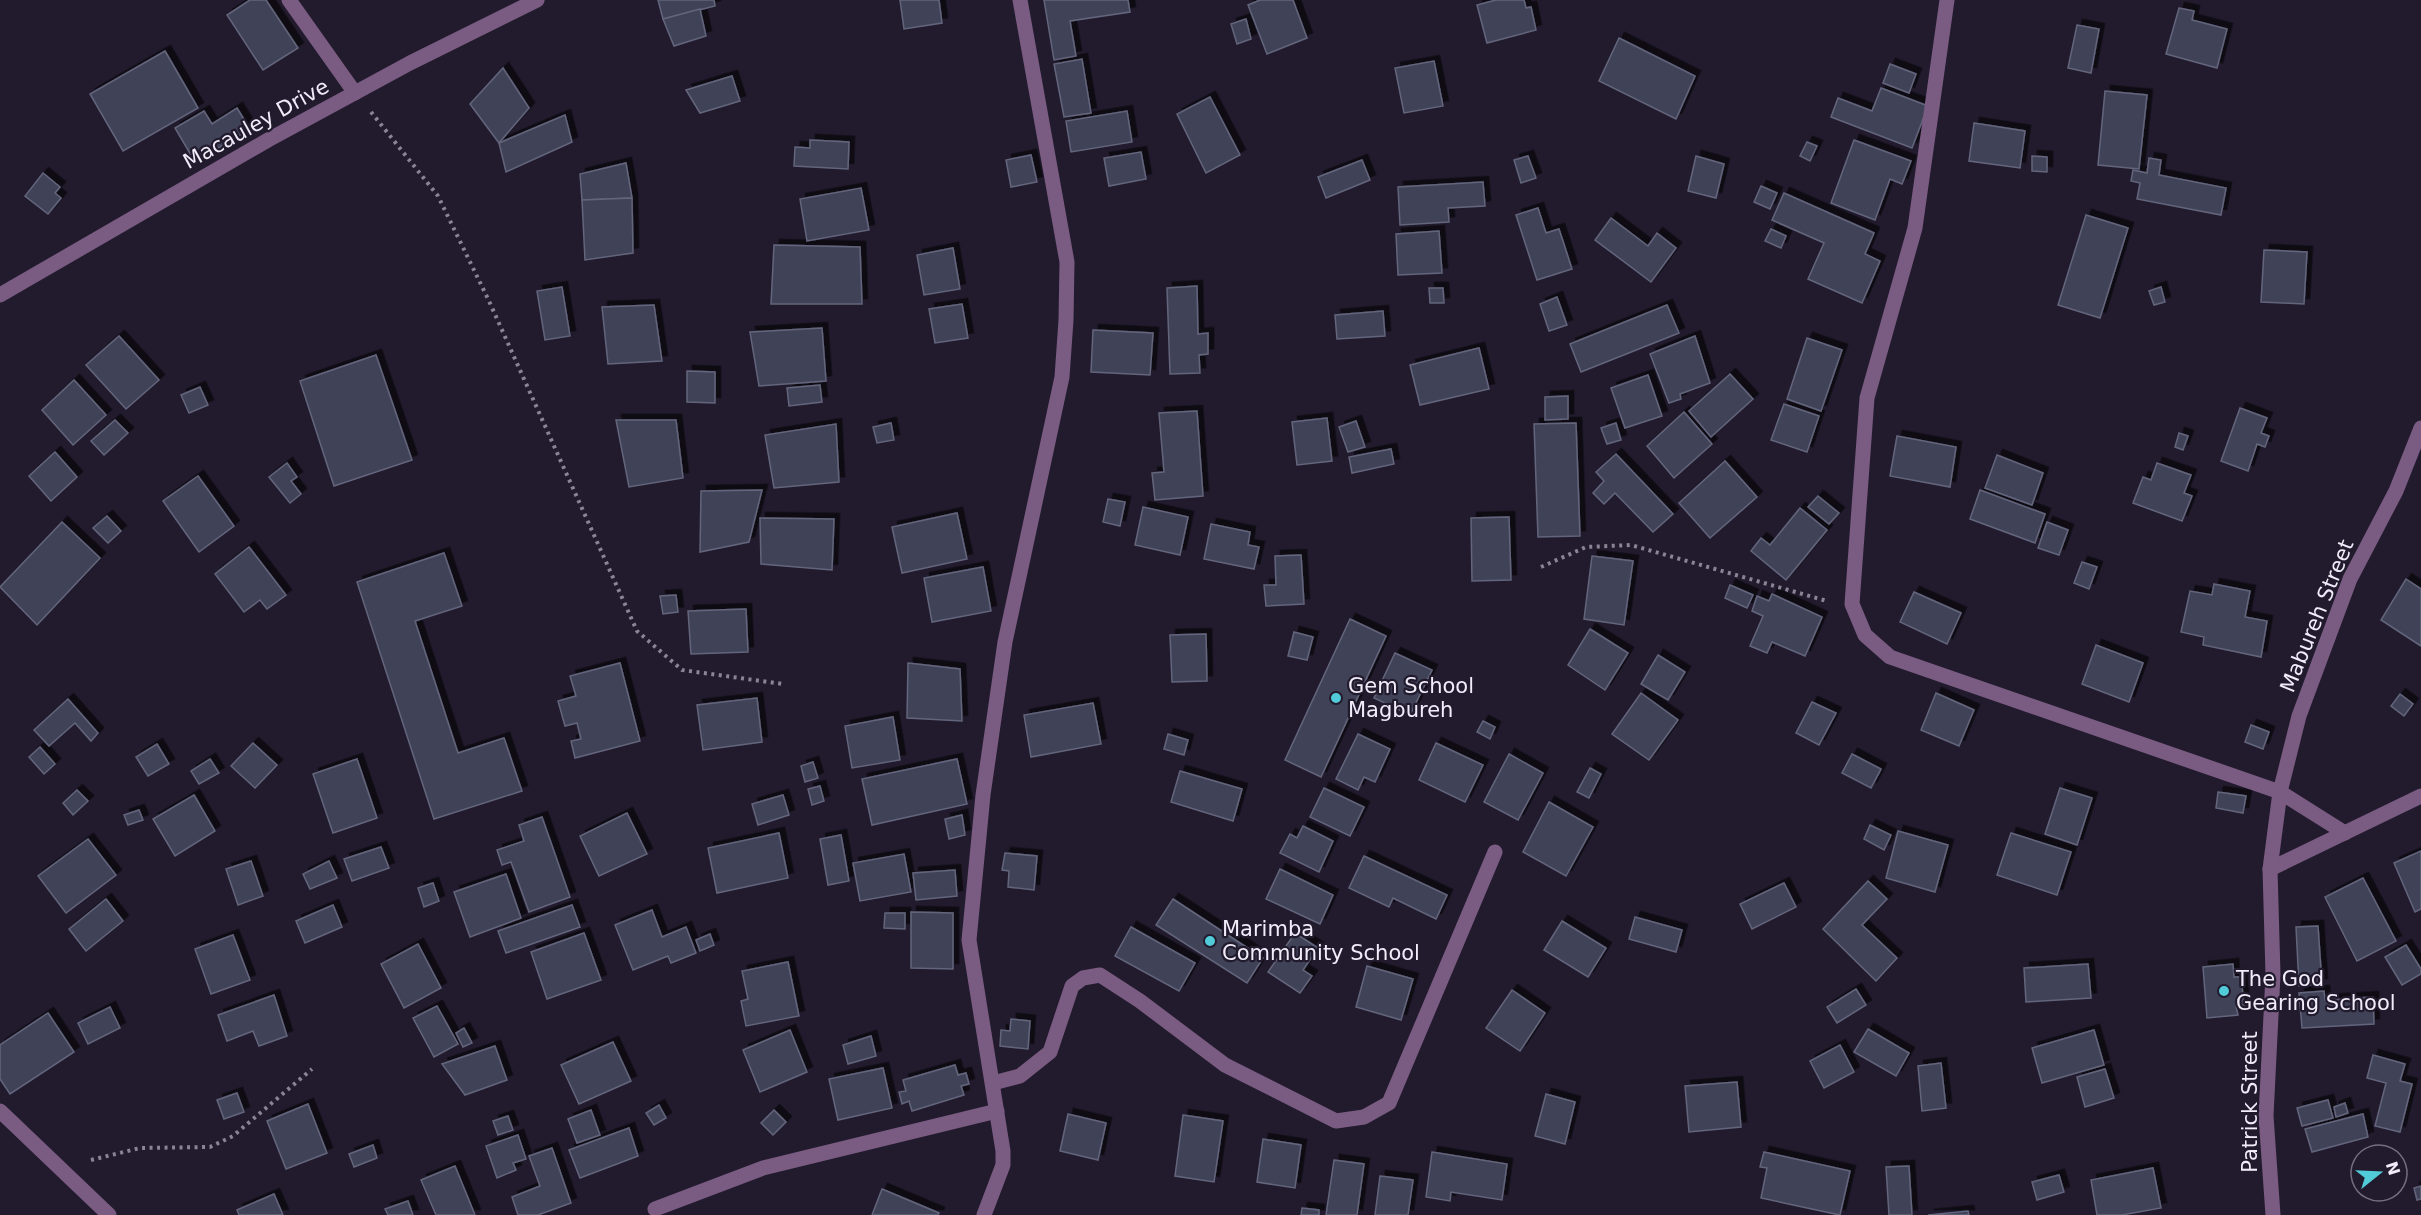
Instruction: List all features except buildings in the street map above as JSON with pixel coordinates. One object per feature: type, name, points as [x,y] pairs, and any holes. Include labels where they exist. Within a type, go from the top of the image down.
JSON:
[{"type":"street","points":[[289,0],[355,93]]},
{"type":"street","name":"Macauley Drive","points":[[0,295],[268,140],[410,63],[537,0]]},
{"type":"street","points":[[984,1215],[1003,1165],[1003,1152],[969,940],[983,795],[1005,642],[1062,377],[1066,309],[1067,262],[1020,0]]},
{"type":"street","points":[[1947,0],[1915,228],[1867,398],[1852,604],[1865,635],[1890,657],[2280,792],[2345,832]]},
{"type":"street","name":"Mabureh Street","points":[[2270,869],[2280,792],[2299,717],[2350,579],[2396,491],[2421,428]]},
{"type":"street","points":[[2270,869],[2421,796]]},
{"type":"street","points":[[993,1083],[1020,1076],[1050,1052],[1072,986],[1083,978],[1100,975],[1140,1001],[1225,1065],[1336,1121],[1364,1117],[1389,1103],[1495,852]]},
{"type":"street","name":"Patrick Street","points":[[2270,869],[2273,975],[2266,1116],[2273,1215]]},
{"type":"street","points":[[0,1111],[109,1215]]},
{"type":"street","points":[[656,1209],[763,1168],[997,1111]]},
{"type":"path","points":[[355,93],[438,196],[489,301],[637,631],[682,670],[783,684]]},
{"type":"path","points":[[1540,567],[1586,547],[1631,545],[1818,600],[1852,604]]},
{"type":"path","points":[[69,1178],[92,1160],[140,1148],[210,1147],[233,1136],[312,1070]]},
{"type":"place","name":"Gem School Magbureh","points":[[1336,698]]},
{"type":"place","name":"Marimba Community School","points":[[1210,941]]},
{"type":"place","name":"The God Gearing School","points":[[2224,991]]}]
